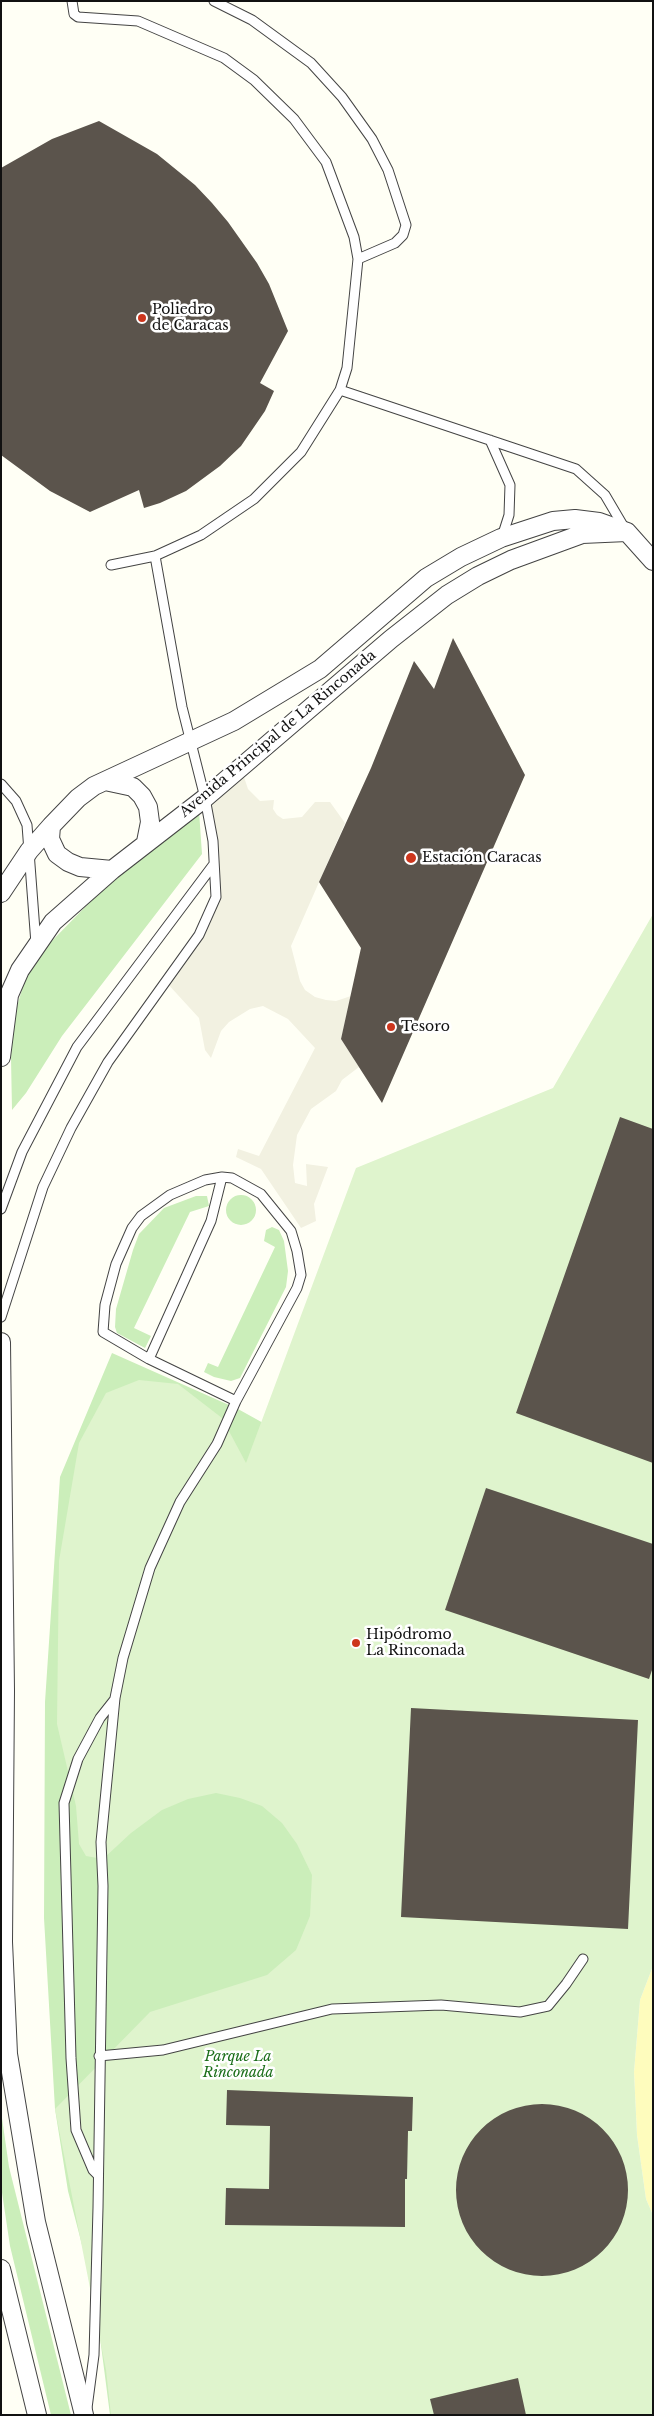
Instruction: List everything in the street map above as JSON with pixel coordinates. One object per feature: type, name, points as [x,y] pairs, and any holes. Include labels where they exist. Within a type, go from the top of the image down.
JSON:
[{"type":"street","name":"Avenida Principal de La Rinconada","points":[[1,893],[30,851],[78,798],[105,780],[234,721],[320,669],[426,578],[501,538],[553,521],[575,519],[599,522],[626,532],[653,561]]},
{"type":"street","name":"Avenida Principal de La Rinconada","points":[[1,1057],[9,995],[20,970],[53,922],[112,870],[205,798],[391,639],[447,595],[478,576],[511,560],[582,534],[626,532]]},
{"type":"street","points":[[105,780],[132,787],[142,796],[148,807],[150,822],[146,842]]},
{"type":"street","points":[[51,826],[50,839],[57,854],[68,862],[80,867],[112,870]]},
{"type":"street","points":[[1,1342],[5,1691],[3,1942],[8,2054],[36,2222],[85,2415]]},
{"type":"street","points":[[1,2269],[37,2415]]},
{"type":"lane","points":[[72,1],[74,14],[78,17],[138,21],[224,58],[254,80],[294,119],[326,162],[354,238],[358,259],[349,350],[340,390],[301,452],[254,498],[201,535],[155,556],[111,565]]},
{"type":"lane","points":[[214,1],[252,20],[311,64],[342,97],[372,139],[388,170],[406,225],[404,235],[395,243],[358,259]]},
{"type":"lane","points":[[340,390],[576,469],[606,495],[626,532]]},
{"type":"lane","points":[[490,440],[510,485],[510,515],[501,538]]},
{"type":"lane","points":[[1,1317],[43,1188],[71,1128],[108,1062],[199,935],[216,897],[213,841],[192,740],[182,707],[155,556]]},
{"type":"lane","points":[[1,784],[16,801],[27,825],[36,945]]},
{"type":"lane","points":[[1,1209],[22,1152],[77,1047],[214,864]]},
{"type":"lane","points":[[149,1359],[211,1221],[222,1177]]},
{"type":"lane","points":[[85,2415],[94,2355],[102,1886],[101,1842],[115,1698],[123,1658],[150,1568],[180,1502],[217,1444],[236,1401],[297,1288],[301,1275],[291,1231],[261,1194],[232,1178],[222,1177],[205,1180],[170,1195],[141,1216],[132,1228],[120,1255],[104,1305],[102,1332],[149,1359],[236,1401]]},
{"type":"lane","points":[[98,2175],[92,2170],[76,2130],[71,2058],[64,1802],[78,1759],[100,1718],[115,1698]]},
{"type":"lane","points":[[99,2056],[163,2050],[332,2009],[441,2005],[520,2012],[548,2006],[583,1959]]},
{"type":"green space","points":[[199,811],[202,854],[62,1036],[26,1093],[12,1110],[11,1058],[13,1019],[25,980],[46,947],[92,900],[152,848]]},
{"type":"green space","name":"Hipódromo La Rinconada","points":[[653,914],[653,1966],[640,2000],[634,2072],[637,2135],[646,2199],[653,2215],[653,2415],[111,2415],[106,2370],[55,2109],[150,2012],[267,1975],[296,1950],[310,1916],[312,1875],[297,1844],[282,1823],[262,1806],[240,1798],[216,1793],[188,1799],[162,1810],[131,1833],[103,1859],[86,1856],[79,1844],[76,1806],[57,1724],[59,1561],[79,1443],[106,1393],[139,1380],[178,1384],[222,1418],[246,1463],[356,1168],[553,1088]]},
{"type":"green space","points":[[241,1195],[251,1200],[256,1210],[251,1220],[241,1225],[231,1220],[226,1210],[231,1200]]},
{"type":"green space","points":[[196,1196],[207,1196],[209,1206],[190,1212],[134,1328],[151,1336],[145,1348],[117,1333],[115,1327],[116,1309],[133,1250],[139,1234],[164,1208]]},
{"type":"green space","points":[[272,1227],[279,1230],[284,1241],[288,1271],[286,1287],[240,1378],[231,1381],[214,1377],[204,1372],[208,1363],[218,1367],[275,1247],[264,1241],[266,1230]]},
{"type":"green space","name":"Parque La Rinconada","points":[[112,1353],[238,1409],[283,1434],[626,2415],[110,2415],[94,2291],[68,2191],[55,2109],[44,1918],[45,1702],[60,1477]]},
{"type":"green space","points":[[1,2111],[9,2167],[71,2415],[51,2415],[10,2246],[1,2186]]},
{"type":"sand","points":[[653,1966],[653,2215],[646,2199],[637,2135],[634,2072],[640,2000]]},
{"type":"shaded area","points":[[241,768],[248,789],[260,801],[274,800],[273,809],[283,819],[302,817],[315,802],[330,802],[345,823],[291,946],[300,981],[305,990],[315,997],[326,1000],[336,1001],[351,996],[341,1039],[359,1067],[342,1080],[336,1091],[311,1109],[297,1135],[293,1165],[295,1183],[307,1186],[306,1164],[328,1167],[314,1204],[316,1221],[301,1228],[261,1169],[236,1157],[238,1149],[259,1156],[315,1048],[288,1019],[263,1006],[250,1009],[229,1022],[221,1031],[211,1058],[205,1050],[199,1018],[166,982],[216,897],[205,798]]},
{"type":"building","name":"Poliedro de Caracas","points":[[99,121],[157,154],[195,185],[212,203],[257,263],[269,284],[288,331],[260,383],[274,391],[265,411],[241,446],[220,466],[186,491],[160,503],[144,508],[139,490],[90,512],[50,491],[1,455],[1,168],[52,139]]},
{"type":"building","points":[[453,638],[525,775],[382,1103],[341,1039],[361,948],[319,882],[371,768],[414,661],[434,689]]},
{"type":"building","points":[[620,1117],[653,1129],[653,1463],[516,1413]]},
{"type":"building","points":[[486,1488],[653,1544],[653,1667],[649,1679],[445,1610]]},
{"type":"building","points":[[411,1708],[638,1720],[628,1929],[401,1917]]},
{"type":"building","points":[[227,2090],[413,2097],[412,2131],[408,2131],[407,2179],[405,2179],[405,2227],[225,2225],[226,2188],[269,2189],[270,2126],[226,2125]]},
{"type":"building","points":[[542,2104],[559,2106],[575,2111],[603,2129],[621,2157],[626,2173],[628,2190],[626,2207],[621,2223],[603,2251],[575,2269],[559,2274],[542,2276],[525,2274],[509,2269],[481,2251],[463,2223],[458,2207],[456,2190],[458,2173],[463,2157],[481,2129],[509,2111],[525,2106]]},
{"type":"building","points":[[518,2378],[526,2415],[434,2415],[430,2399]]},
{"type":"place","name":"Poliedro de Caracas","points":[[142,318]]},
{"type":"place","name":"Estación Caracas","points":[[411,858]]},
{"type":"place","name":"Tesoro","points":[[391,1027]]},
{"type":"place","name":"Hipódromo La Rinconada","points":[[356,1643]]}]
